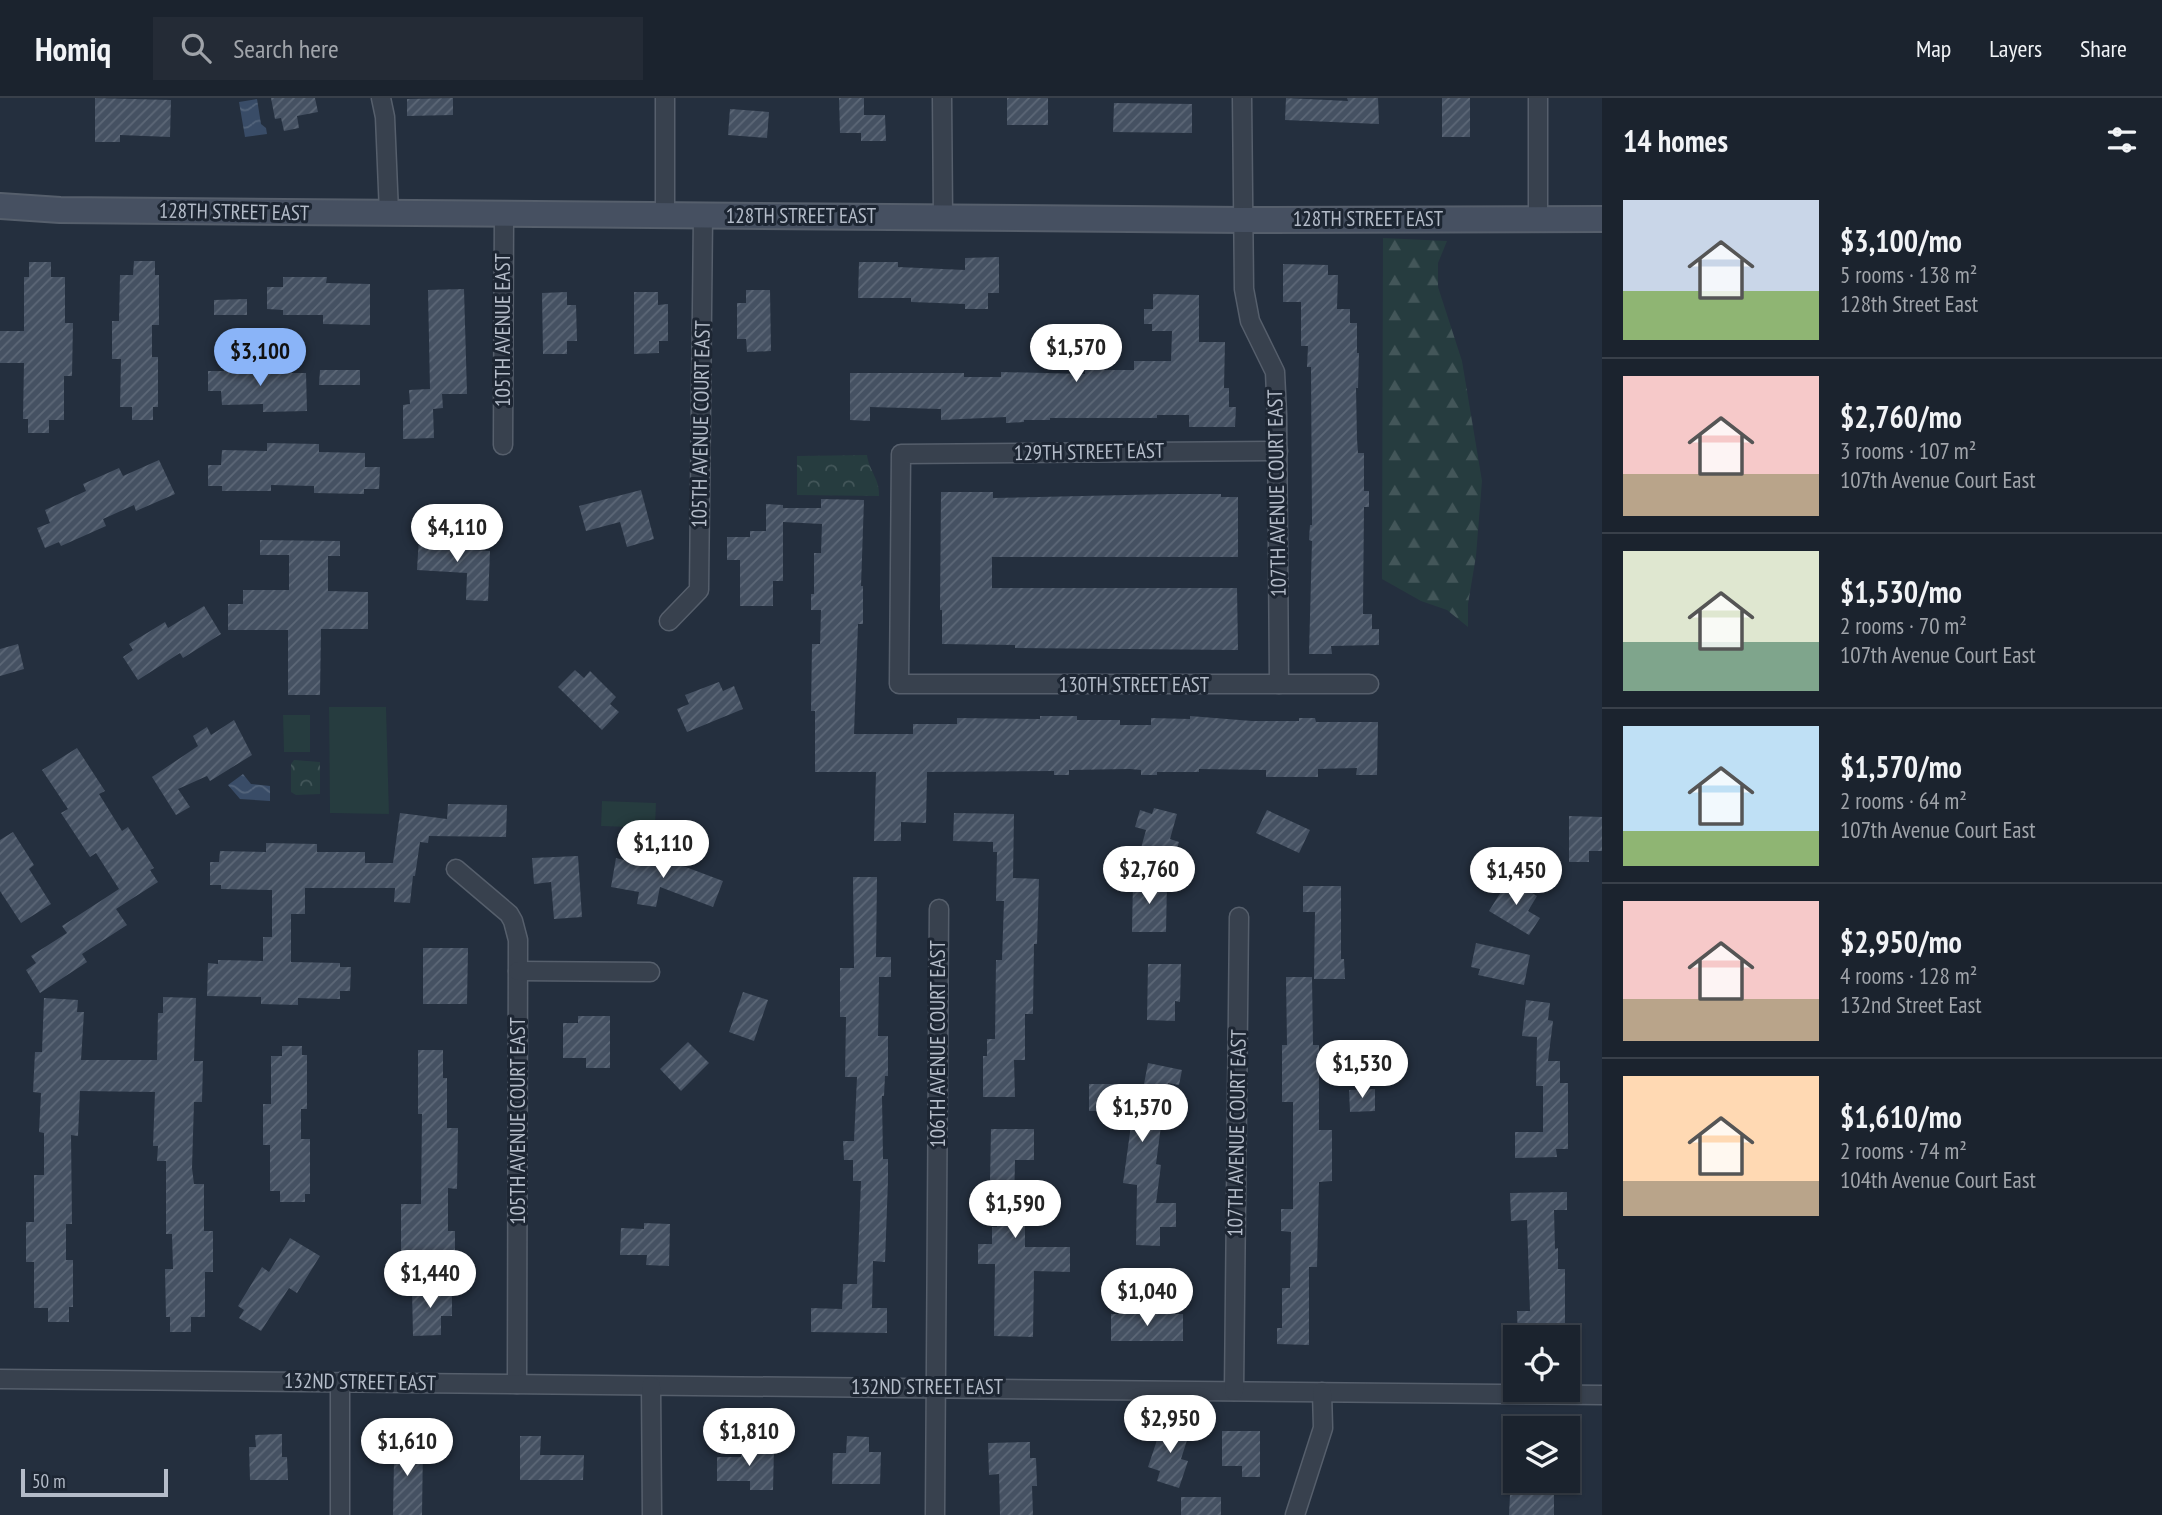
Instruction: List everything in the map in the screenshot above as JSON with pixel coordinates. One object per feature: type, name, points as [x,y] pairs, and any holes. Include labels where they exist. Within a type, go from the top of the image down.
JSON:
[{"type":"street","points":[[381,98],[385,117],[389,214]]},
{"type":"street","points":[[665,98],[665,215]]},
{"type":"street","points":[[942,98],[943,218]]},
{"type":"street","name":"107TH AVENUE COURT EAST","points":[[1242,98],[1244,289],[1250,321],[1275,372],[1279,684]]},
{"type":"street","points":[[1538,98],[1538,218]]},
{"type":"street","name":"128TH STREET EAST","points":[[0,206],[60,210],[504,215],[1243,220],[1602,219]]},
{"type":"street","name":"105TH AVENUE EAST","points":[[503,445],[504,215]]},
{"type":"street","name":"105TH AVENUE COURT EAST","points":[[669,621],[699,590],[703,216]]},
{"type":"street","name":"129TH STREET EAST","points":[[899,684],[901,454],[1278,451]]},
{"type":"street","name":"130TH STREET EAST","points":[[899,684],[1368,684]]},
{"type":"street","name":"105TH AVENUE COURT EAST","points":[[456,869],[501,906],[513,921],[517,932],[517,1384]]},
{"type":"street","name":"106TH AVENUE COURT EAST","points":[[935,1515],[939,909]]},
{"type":"street","name":"107TH AVENUE COURT EAST","points":[[1234,1391],[1239,917]]},
{"type":"street","points":[[518,971],[650,972]]},
{"type":"street","name":"132ND STREET EAST","points":[[0,1380],[937,1386],[1602,1395]]},
{"type":"street","points":[[340,1382],[340,1515]]},
{"type":"street","points":[[651,1386],[652,1515]]},
{"type":"street","points":[[1295,1515],[1324,1428],[1322,1392]]},
{"type":"green space","points":[[1383,238],[1447,241],[1438,263],[1438,287],[1462,361],[1482,481],[1476,556],[1468,604],[1468,627],[1447,610],[1421,601],[1382,579]]},
{"type":"green space","points":[[867,455],[878,485],[879,496],[797,495],[797,456]]},
{"type":"green space","points":[[329,707],[386,707],[389,814],[330,813]]},
{"type":"green space","points":[[283,715],[310,715],[310,752],[284,752]]},
{"type":"green space","points":[[294,760],[320,762],[320,794],[296,795],[291,792],[291,764]]},
{"type":"green space","points":[[602,801],[656,803],[655,828],[601,826]]},
{"type":"water","points":[[257,99],[261,124],[266,128],[267,134],[245,137],[239,102]]},
{"type":"water","points":[[243,774],[251,784],[270,786],[270,801],[240,799],[228,785]]},
{"type":"building","points":[[95,98],[171,100],[170,137],[120,135],[120,142],[95,142]]},
{"type":"building","points":[[271,98],[315,98],[318,112],[297,116],[299,128],[284,131],[281,118],[275,119]]},
{"type":"building","points":[[453,98],[453,115],[407,116],[407,99]]},
{"type":"building","points":[[839,98],[864,98],[864,115],[885,115],[886,141],[861,141],[861,133],[840,133]]},
{"type":"building","points":[[1007,98],[1048,98],[1048,125],[1007,125]]},
{"type":"building","points":[[1286,98],[1348,101],[1347,98],[1378,98],[1379,124],[1285,120]]},
{"type":"building","points":[[1442,98],[1470,98],[1470,137],[1442,137]]},
{"type":"building","points":[[1114,103],[1192,104],[1192,133],[1113,132]]},
{"type":"building","points":[[730,109],[769,112],[767,138],[728,135]]},
{"type":"building","points":[[999,257],[999,293],[988,293],[988,309],[965,309],[965,304],[911,302],[911,298],[858,298],[859,262],[898,262],[898,267],[965,270],[965,258]]},
{"type":"building","points":[[134,261],[155,261],[155,275],[159,275],[159,325],[152,325],[152,357],[158,357],[158,407],[153,407],[153,420],[132,420],[132,407],[120,407],[121,359],[112,359],[112,321],[119,321],[120,275],[133,275]]},
{"type":"building","points":[[29,262],[51,262],[51,277],[65,277],[65,323],[73,323],[72,376],[64,376],[64,420],[49,420],[49,433],[28,433],[28,419],[23,419],[24,363],[0,363],[0,331],[24,331],[24,277],[29,277]]},
{"type":"building","points":[[1283,264],[1328,265],[1328,275],[1338,275],[1337,309],[1350,309],[1350,323],[1357,323],[1358,453],[1364,453],[1364,491],[1369,491],[1369,507],[1364,507],[1363,614],[1372,614],[1372,629],[1379,629],[1379,645],[1331,646],[1332,654],[1309,654],[1312,541],[1309,540],[1312,525],[1311,367],[1307,367],[1308,346],[1301,346],[1301,302],[1283,302]]},
{"type":"building","points":[[283,277],[327,277],[326,283],[370,284],[370,325],[323,324],[323,315],[283,315],[283,310],[267,309],[267,287],[283,287]]},
{"type":"building","points":[[464,289],[467,394],[442,394],[443,408],[433,409],[434,438],[403,439],[403,405],[410,404],[409,390],[430,389],[428,290]]},
{"type":"building","points":[[746,290],[770,290],[771,351],[747,352],[746,339],[737,339],[737,303],[746,303]]},
{"type":"building","points":[[567,292],[567,305],[576,305],[577,341],[567,341],[567,354],[543,354],[542,293]]},
{"type":"building","points":[[634,292],[658,292],[658,305],[668,304],[668,341],[659,341],[659,353],[634,354]]},
{"type":"building","points":[[1153,294],[1199,295],[1199,342],[1225,342],[1224,388],[1229,388],[1229,407],[1236,407],[1235,427],[1189,427],[1189,415],[1157,415],[1157,418],[1050,418],[1006,423],[1006,417],[941,420],[941,409],[870,407],[870,421],[850,420],[850,373],[964,373],[964,377],[1001,377],[1001,372],[1085,374],[1085,366],[1102,366],[1102,370],[1134,370],[1134,361],[1171,361],[1172,331],[1152,331],[1152,324],[1144,324],[1144,309],[1153,309]]},
{"type":"building","points":[[247,299],[247,315],[214,315],[214,300]]},
{"type":"building","points":[[224,366],[265,366],[265,373],[306,373],[307,411],[263,412],[263,404],[222,405],[221,391],[208,391],[208,371],[224,371]]},
{"type":"building","points":[[320,370],[360,370],[360,385],[319,385]]},
{"type":"building","points":[[267,443],[319,444],[319,452],[365,453],[365,467],[380,467],[379,489],[364,489],[364,494],[314,493],[314,486],[271,485],[271,491],[222,491],[222,486],[208,486],[208,465],[221,465],[222,450],[267,451]]},
{"type":"building","points":[[159,460],[175,494],[136,511],[134,505],[103,519],[106,526],[61,546],[59,542],[45,548],[37,528],[50,523],[45,510],[86,491],[83,484],[119,468],[123,476]]},
{"type":"building","points":[[641,490],[654,539],[627,547],[620,522],[586,531],[579,506]]},
{"type":"building","points":[[941,492],[993,492],[993,498],[1171,494],[1221,494],[1221,497],[1238,497],[1238,557],[992,557],[992,588],[1237,588],[1238,650],[1015,648],[1015,645],[942,644]]},
{"type":"building","points":[[821,499],[864,500],[861,586],[863,624],[858,624],[854,734],[913,734],[913,724],[957,724],[957,718],[1040,719],[1040,716],[1077,716],[1077,720],[1120,720],[1120,725],[1151,725],[1151,718],[1190,719],[1190,716],[1252,721],[1299,721],[1299,718],[1315,718],[1316,722],[1378,722],[1377,775],[1356,775],[1357,768],[1318,769],[1318,777],[1266,777],[1266,770],[1199,769],[1199,772],[1157,772],[1157,775],[1141,775],[1141,770],[1130,769],[1069,770],[1069,775],[1054,775],[1054,771],[927,772],[926,823],[901,822],[901,841],[874,841],[876,772],[815,772],[815,711],[811,711],[812,644],[820,644],[821,610],[811,610],[811,594],[814,594],[814,553],[821,553],[822,524],[783,522],[783,581],[773,581],[773,606],[740,606],[740,560],[727,560],[727,537],[750,537],[750,531],[766,531],[766,504],[783,505],[783,508],[821,508]]},
{"type":"building","points":[[419,537],[455,539],[455,549],[490,551],[488,601],[466,600],[467,573],[417,570]]},
{"type":"building","points":[[260,540],[340,541],[340,556],[328,556],[328,591],[368,592],[368,629],[321,629],[320,695],[288,695],[288,630],[228,630],[228,604],[243,604],[243,590],[289,590],[289,555],[260,555]]},
{"type":"building","points":[[204,606],[221,634],[183,658],[180,653],[138,680],[123,657],[133,650],[129,644],[165,622],[168,628]]},
{"type":"building","points":[[18,644],[24,669],[0,676],[0,649]]},
{"type":"building","points":[[575,670],[584,678],[590,671],[616,697],[610,704],[619,712],[602,730],[558,687]]},
{"type":"building","points":[[719,682],[723,691],[734,686],[743,709],[687,732],[677,709],[689,704],[685,695]]},
{"type":"building","points":[[234,720],[252,755],[210,781],[207,776],[178,789],[190,807],[176,815],[152,777],[198,746],[193,736],[207,727],[211,735]]},
{"type":"building","points":[[77,748],[105,791],[99,794],[122,831],[128,827],[154,868],[150,870],[158,882],[116,909],[127,925],[82,954],[87,962],[40,993],[26,970],[36,963],[31,956],[67,933],[62,926],[119,889],[96,853],[90,857],[61,813],[68,809],[42,770]]},
{"type":"building","points":[[448,804],[507,805],[506,837],[429,836],[428,843],[420,842],[410,903],[394,902],[395,888],[305,888],[305,914],[291,914],[291,962],[340,963],[340,967],[351,967],[350,991],[340,991],[340,999],[298,998],[298,1005],[261,1004],[261,997],[207,996],[208,963],[218,964],[218,960],[263,961],[263,937],[272,937],[272,890],[221,889],[221,885],[210,885],[210,862],[219,862],[220,851],[266,852],[266,843],[317,844],[317,852],[365,852],[365,863],[393,863],[400,813],[447,819]]},
{"type":"building","points":[[1154,808],[1177,814],[1170,839],[1179,842],[1174,858],[1141,848],[1146,830],[1135,827],[1140,810],[1152,814]]},
{"type":"building","points":[[1267,810],[1310,830],[1299,853],[1256,833]]},
{"type":"building","points":[[954,813],[1014,814],[1013,878],[1039,879],[1037,944],[1034,944],[1033,1014],[1025,1014],[1025,1060],[1014,1060],[1015,1097],[983,1097],[983,1056],[987,1056],[987,1039],[995,1039],[996,960],[1002,960],[1004,901],[996,901],[997,852],[993,852],[993,842],[953,841]]},
{"type":"building","points":[[1569,816],[1602,817],[1602,851],[1589,851],[1589,862],[1569,862]]},
{"type":"building","points":[[13,832],[34,865],[29,869],[51,904],[21,923],[0,891],[0,840]]},
{"type":"building","points":[[629,853],[667,860],[723,881],[713,907],[660,887],[656,907],[637,904],[639,892],[611,887],[616,858],[628,861]]},
{"type":"building","points":[[578,856],[582,917],[554,919],[551,882],[534,884],[532,858]]},
{"type":"building","points":[[853,877],[877,877],[876,957],[891,957],[891,977],[879,977],[878,1036],[888,1036],[888,1076],[885,1076],[882,1096],[883,1159],[888,1159],[888,1180],[885,1262],[873,1261],[872,1308],[887,1308],[887,1333],[811,1332],[811,1308],[842,1309],[843,1284],[857,1284],[861,1181],[853,1181],[853,1160],[844,1160],[843,1141],[854,1141],[857,1077],[845,1077],[846,1017],[840,1017],[840,968],[854,968]]},
{"type":"building","points":[[1509,879],[1537,896],[1528,911],[1540,918],[1529,935],[1489,911]]},
{"type":"building","points":[[1133,880],[1167,881],[1166,932],[1132,932]]},
{"type":"building","points":[[1303,886],[1341,886],[1341,959],[1344,959],[1345,979],[1314,979],[1315,912],[1303,912]]},
{"type":"building","points":[[1476,943],[1530,955],[1524,985],[1478,975],[1480,969],[1471,967]]},
{"type":"building","points":[[423,948],[468,948],[467,1004],[423,1004]]},
{"type":"building","points":[[1148,964],[1181,964],[1180,1002],[1175,1001],[1175,1021],[1147,1020]]},
{"type":"building","points":[[1286,977],[1312,977],[1313,1045],[1319,1045],[1319,1130],[1332,1130],[1332,1181],[1319,1182],[1317,1267],[1309,1267],[1309,1345],[1277,1344],[1277,1328],[1282,1328],[1282,1288],[1290,1288],[1291,1232],[1281,1231],[1281,1209],[1293,1209],[1293,1102],[1282,1102],[1282,1045],[1287,1045]]},
{"type":"building","points":[[743,992],[768,1000],[754,1041],[729,1032]]},
{"type":"building","points":[[163,997],[196,998],[194,1061],[203,1061],[202,1102],[194,1102],[192,1168],[194,1184],[204,1184],[204,1231],[213,1231],[213,1272],[205,1272],[205,1317],[191,1317],[191,1332],[170,1332],[170,1317],[166,1317],[165,1269],[173,1269],[172,1234],[166,1234],[166,1161],[157,1161],[158,1146],[153,1146],[155,1092],[80,1091],[78,1136],[71,1135],[72,1224],[66,1224],[66,1260],[73,1260],[73,1307],[69,1307],[69,1322],[48,1322],[48,1308],[34,1308],[34,1262],[26,1262],[26,1222],[34,1222],[34,1175],[44,1175],[44,1133],[39,1132],[41,1093],[33,1092],[35,1052],[42,1052],[44,998],[78,1000],[77,1012],[84,1012],[81,1060],[157,1060],[158,1013],[163,1013]]},
{"type":"building","points":[[1526,1000],[1550,1003],[1548,1020],[1553,1021],[1548,1061],[1560,1061],[1560,1083],[1568,1083],[1568,1149],[1556,1149],[1557,1157],[1515,1158],[1515,1132],[1543,1132],[1543,1086],[1536,1086],[1537,1037],[1522,1036]]},
{"type":"building","points":[[578,1016],[610,1016],[610,1068],[586,1068],[586,1058],[563,1058],[563,1023],[578,1023]]},
{"type":"building","points":[[688,1042],[709,1063],[681,1091],[660,1069]]},
{"type":"building","points":[[282,1046],[302,1046],[302,1055],[307,1055],[307,1109],[301,1109],[301,1139],[310,1139],[310,1194],[305,1194],[305,1202],[280,1202],[280,1191],[270,1191],[270,1145],[263,1145],[263,1104],[271,1104],[271,1056],[282,1056]]},
{"type":"building","points":[[418,1050],[443,1050],[443,1078],[447,1078],[447,1128],[458,1128],[457,1189],[448,1188],[448,1231],[455,1231],[455,1256],[401,1256],[401,1204],[421,1204],[422,1114],[418,1114]]},
{"type":"building","points":[[1148,1063],[1182,1070],[1179,1085],[1168,1083],[1159,1126],[1156,1164],[1161,1165],[1156,1203],[1176,1203],[1176,1227],[1160,1227],[1160,1246],[1136,1245],[1137,1185],[1123,1183],[1133,1111],[1089,1111],[1089,1084],[1144,1084]]},
{"type":"building","points":[[1375,1089],[1375,1111],[1350,1112],[1349,1090]]},
{"type":"building","points":[[991,1129],[1034,1129],[1034,1160],[1015,1160],[1014,1207],[1025,1206],[1025,1247],[1070,1247],[1070,1272],[1034,1271],[1033,1337],[994,1336],[995,1264],[978,1264],[978,1244],[992,1244],[992,1227],[997,1227],[997,1181],[990,1181]]},
{"type":"building","points":[[1567,1192],[1567,1210],[1554,1210],[1558,1269],[1565,1269],[1565,1325],[1518,1325],[1517,1311],[1530,1311],[1527,1220],[1511,1221],[1510,1193]]},
{"type":"building","points":[[644,1223],[670,1224],[669,1266],[646,1265],[647,1255],[620,1255],[621,1228],[644,1229]]},
{"type":"building","points":[[290,1238],[320,1256],[297,1293],[289,1288],[261,1331],[239,1318],[244,1310],[238,1306],[262,1267],[269,1272]]},
{"type":"building","points":[[452,1288],[452,1316],[441,1316],[441,1335],[413,1336],[412,1289]]},
{"type":"building","points":[[1111,1314],[1183,1314],[1183,1341],[1111,1341]]},
{"type":"building","points":[[1163,1422],[1190,1431],[1181,1459],[1188,1461],[1179,1488],[1157,1481],[1160,1471],[1148,1467]]},
{"type":"building","points":[[1222,1431],[1260,1431],[1260,1477],[1242,1477],[1242,1466],[1222,1466]]},
{"type":"building","points":[[282,1434],[282,1457],[287,1457],[288,1480],[250,1480],[249,1447],[256,1447],[255,1435]]},
{"type":"building","points":[[520,1436],[541,1436],[540,1455],[584,1455],[583,1480],[520,1480]]},
{"type":"building","points":[[847,1436],[869,1437],[869,1452],[881,1452],[880,1484],[832,1484],[833,1453],[846,1453]]},
{"type":"building","points":[[1030,1442],[1030,1458],[1036,1458],[1037,1486],[1032,1486],[1033,1515],[1000,1515],[999,1474],[989,1475],[988,1443]]},
{"type":"building","points":[[386,1443],[423,1444],[422,1515],[393,1515],[394,1461],[386,1461]]},
{"type":"building","points":[[741,1448],[774,1448],[773,1490],[750,1490],[750,1481],[717,1481],[717,1457],[741,1457]]},
{"type":"building","points":[[1554,1493],[1554,1515],[1509,1515],[1510,1495]]},
{"type":"building","points":[[1181,1497],[1221,1497],[1221,1515],[1181,1515]]}]
